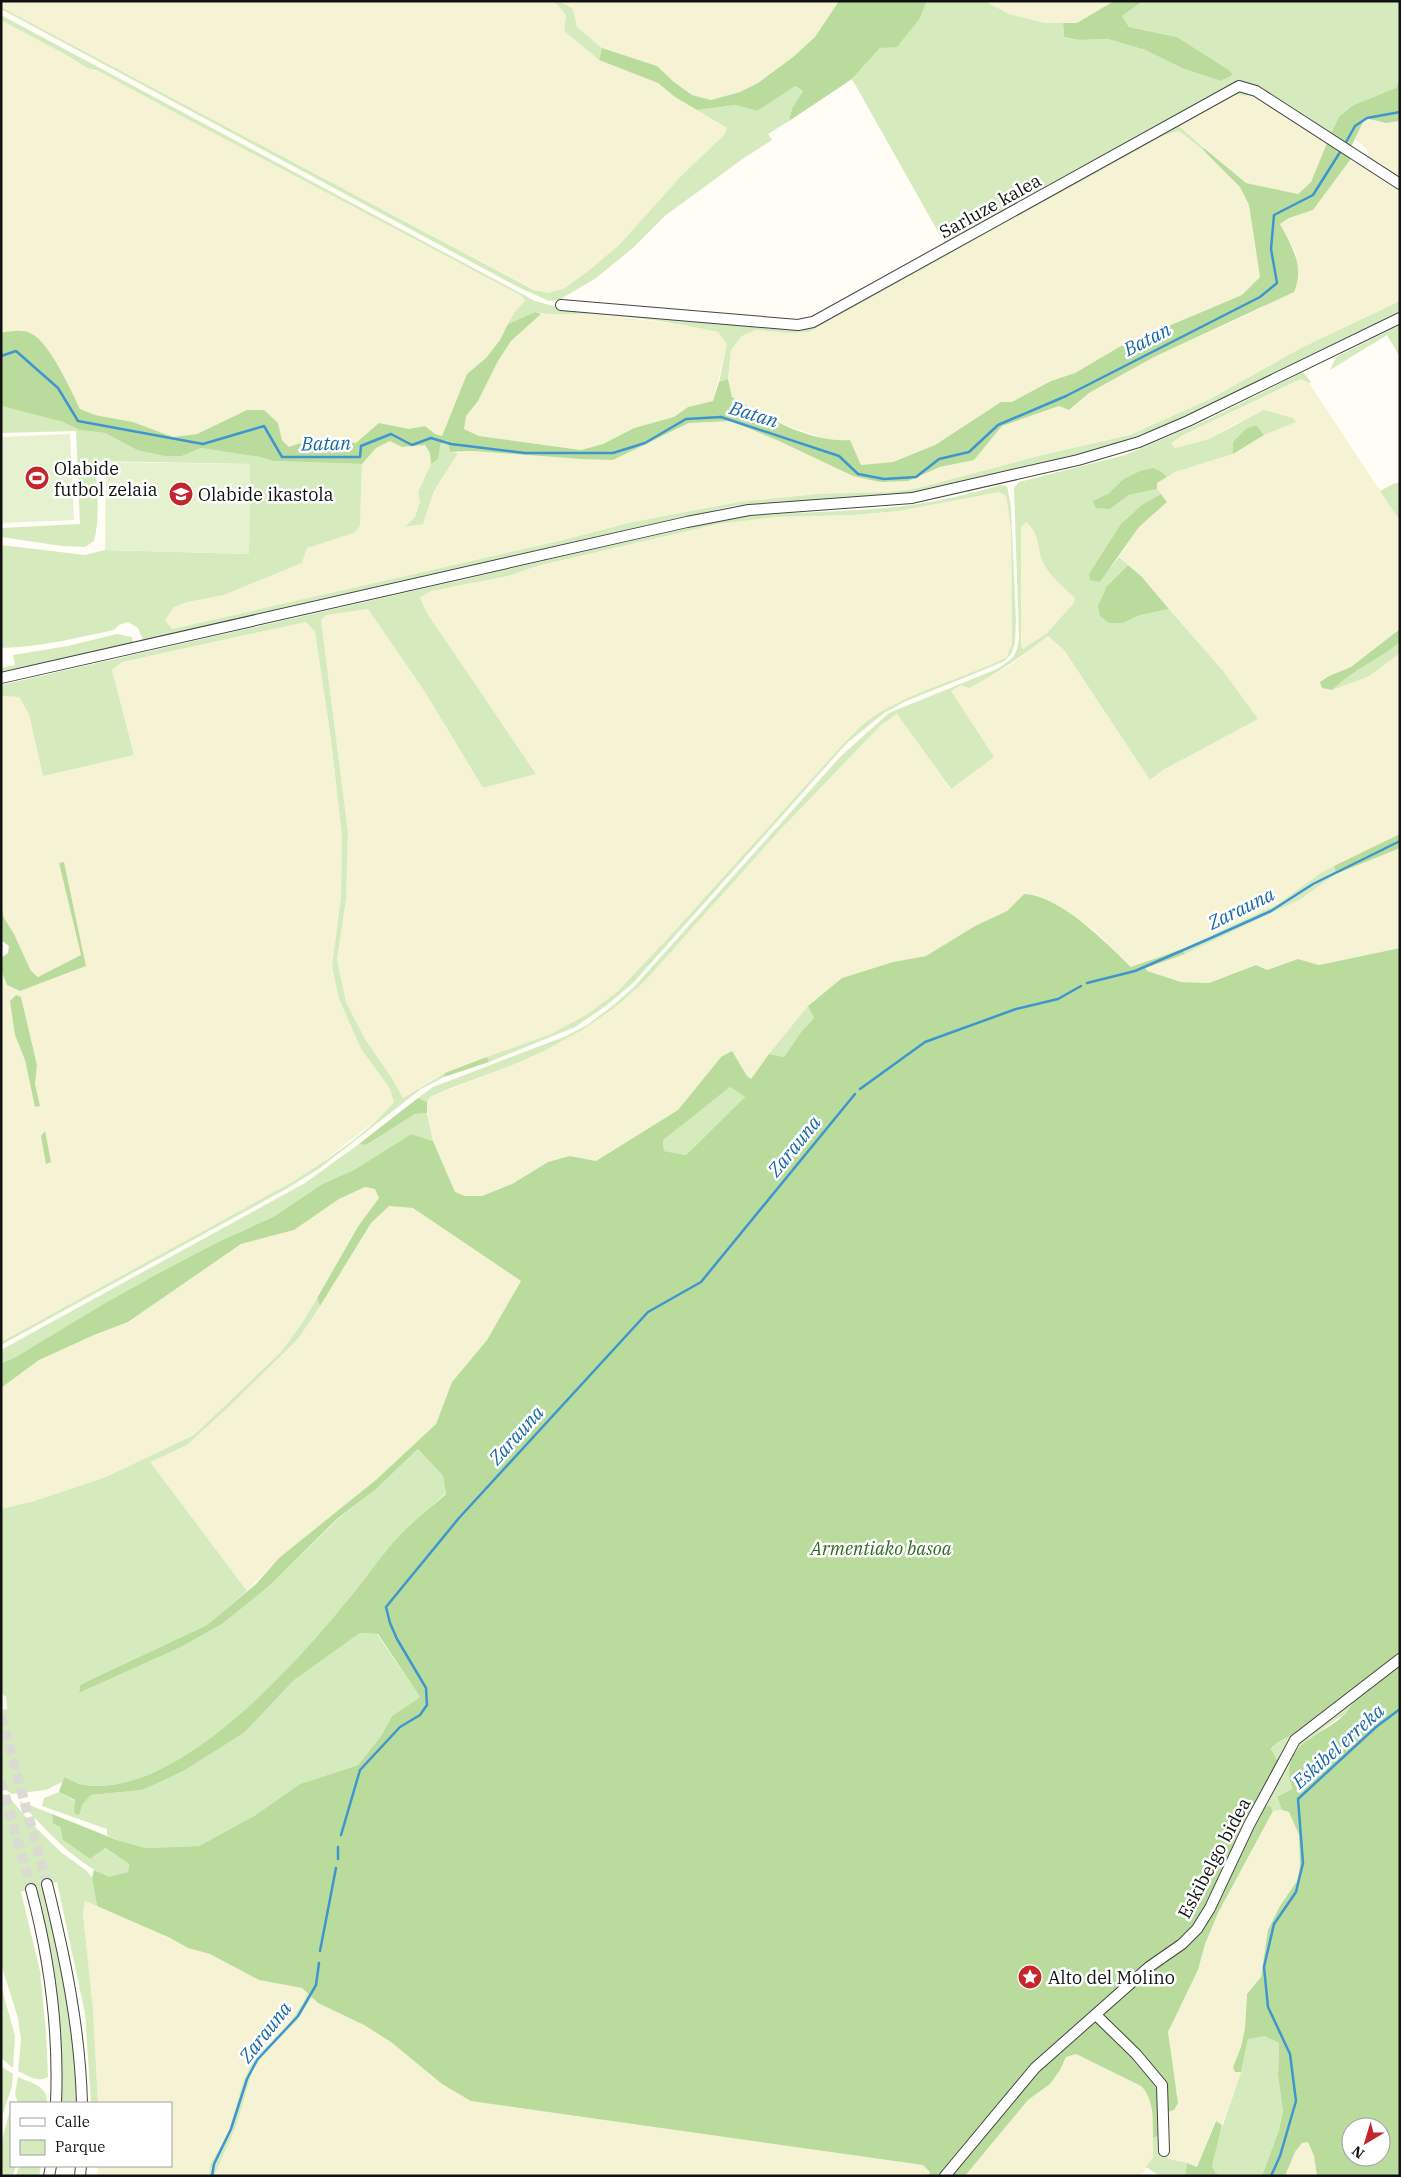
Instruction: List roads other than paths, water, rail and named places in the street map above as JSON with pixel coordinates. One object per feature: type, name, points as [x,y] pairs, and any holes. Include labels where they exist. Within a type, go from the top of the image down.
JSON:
[{"type":"street","name":"Sarluze kalea","points":[[561,306],[798,325],[813,322],[1239,86],[1256,91],[1400,184]]},
{"type":"street","points":[[1,678],[687,522],[749,510],[912,498],[1078,460],[1139,442],[1188,421],[1400,318]]},
{"type":"street","name":"Eskibelgo bidea","points":[[945,2176],[1036,2068],[1149,1967],[1182,1944],[1197,1929],[1210,1908],[1250,1825],[1296,1740],[1400,1659]]},
{"type":"street","points":[[47,1884],[69,1980],[78,2040],[82,2102]]},
{"type":"street","points":[[31,1889],[50,1973],[56,2029],[56,2102]]},
{"type":"street","points":[[1096,2015],[1136,2054],[1162,2085],[1164,2151]]},
{"type":"waterway","name":"Batan","points":[[1345,144],[1355,126],[1367,118],[1400,112]]},
{"type":"waterway","name":"Batan","points":[[1,356],[16,351],[58,388],[78,421],[203,444],[264,426],[282,457],[360,457],[361,446],[391,434],[412,445],[431,438],[451,444],[525,453],[613,453],[645,443],[686,419],[721,417],[839,456],[858,474],[884,479],[916,477],[939,459],[969,452],[998,425],[1066,396],[1260,297],[1277,283],[1271,249],[1274,215],[1313,195],[1342,149]]},
{"type":"waterway","name":"Zarauna","points":[[1087,983],[1135,971],[1271,911],[1313,884],[1400,841]]},
{"type":"waterway","name":"Zarauna","points":[[860,1089],[925,1042],[1016,1009],[1058,999],[1081,986]]},
{"type":"waterway","name":"Zarauna","points":[[341,1835],[360,1770],[400,1727],[420,1715],[427,1705],[426,1688],[397,1639],[386,1607],[459,1518],[648,1312],[701,1282],[855,1094]]},
{"type":"waterway","name":"Eskibel erreka","points":[[1271,2176],[1280,2156],[1296,2101],[1290,2054],[1268,2007],[1264,1967],[1274,1924],[1296,1892],[1303,1863],[1298,1799],[1376,1727],[1400,1709]]},
{"type":"waterway","name":"Zarauna","points":[[338,1847],[338,1859]]},
{"type":"waterway","name":"Zarauna","points":[[320,1951],[336,1868]]},
{"type":"waterway","name":"Zarauna","points":[[212,2176],[214,2164],[231,2129],[247,2079],[257,2060],[298,2016],[316,1985],[319,1963]]},
{"type":"tunnel","points":[[1,1716],[47,1884]]},
{"type":"tunnel","points":[[1,1781],[31,1889]]},
{"type":"place","name":"Olabide futbol zelaia","points":[[37,478]]},
{"type":"place","name":"Olabide ikastola","points":[[181,494]]},
{"type":"place","name":"Alto del Molino","points":[[1030,1977]]},
{"type":"park label","name":"Armentiako basoa","points":[[881,1548]]}]
